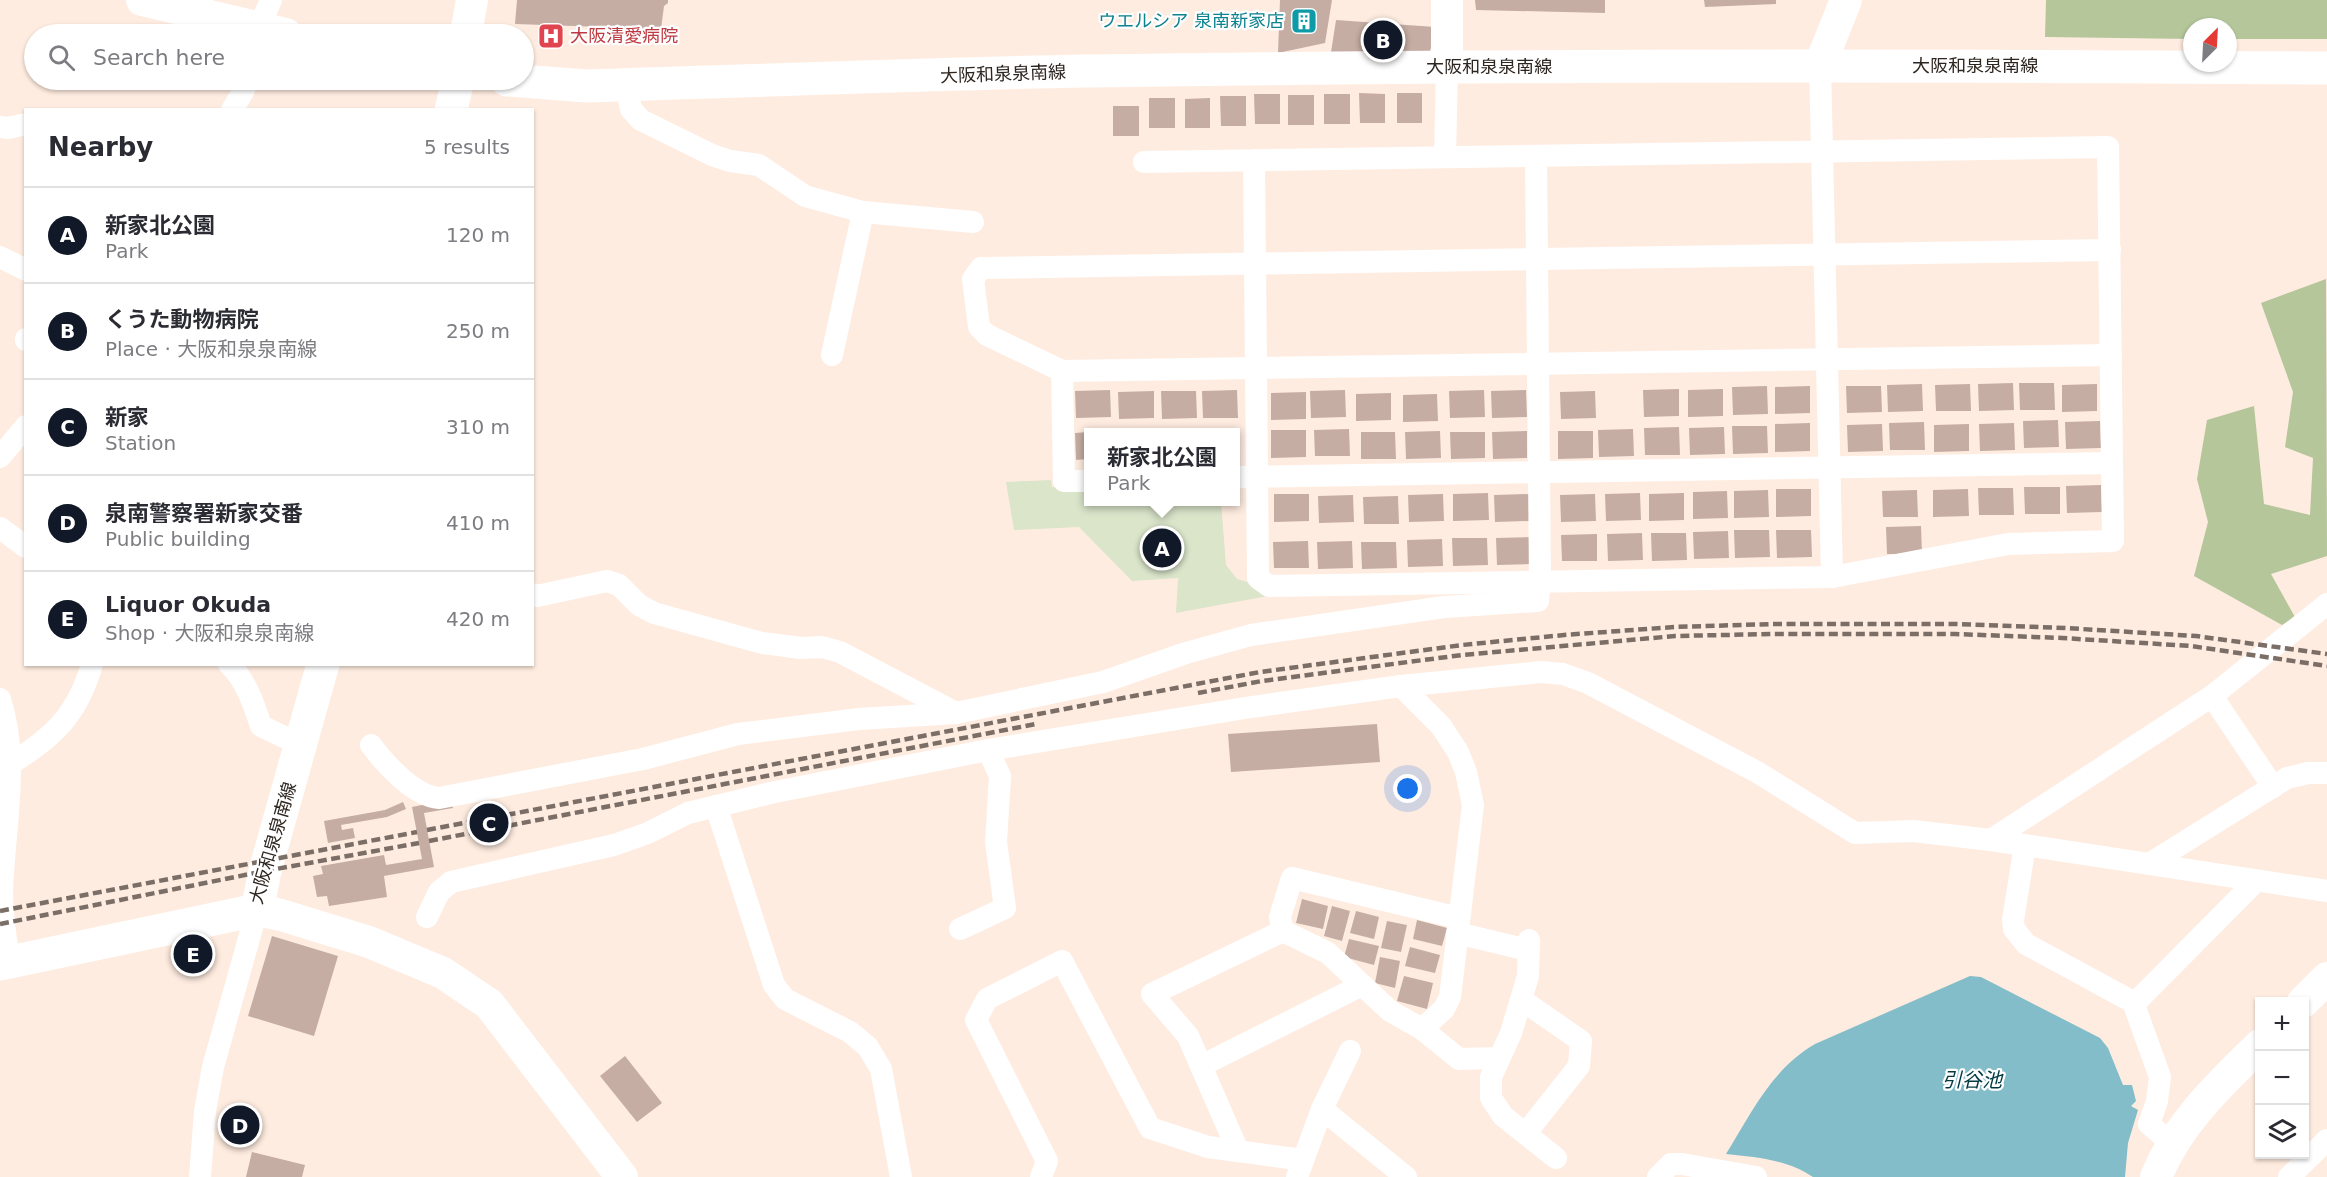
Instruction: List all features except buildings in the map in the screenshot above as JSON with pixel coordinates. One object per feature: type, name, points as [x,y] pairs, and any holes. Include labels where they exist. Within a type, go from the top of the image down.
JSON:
[{"type":"main road","name":"大阪和泉泉南線","points":[[534,82],[587,86],[1080,71],[1447,67],[1821,65],[2327,68]]},
{"type":"main road","points":[[451,108],[456,90]]},
{"type":"main road","name":"大阪和泉泉南線","points":[[4,963],[257,910],[265,871],[322,666]]},
{"type":"street","points":[[142,0],[235,24]]},
{"type":"street","points":[[267,24],[271,0]]},
{"type":"street","points":[[468,24],[472,0]]},
{"type":"street","points":[[1445,157],[1447,0]]},
{"type":"street","points":[[1832,577],[1821,65],[1846,0]]},
{"type":"street","points":[[626,85],[631,109],[641,120],[712,155],[730,161],[759,165],[805,196],[863,212],[973,222]]},
{"type":"street","points":[[233,108],[244,90]]},
{"type":"street","points":[[1,129],[24,124]]},
{"type":"street","points":[[1144,162],[1254,160],[1445,157],[1822,152],[2108,147],[2113,541],[2008,544],[1832,577],[1269,585],[1258,578],[1246,476],[1256,369],[1254,160]]},
{"type":"street","points":[[371,745],[383,760],[417,791],[427,797],[439,798],[643,759],[738,734],[859,719],[956,712],[1103,682],[1186,653],[1251,635],[1444,607],[1538,601],[1540,581],[1536,156]]},
{"type":"street","points":[[832,355],[863,212]]},
{"type":"street","points":[[2110,250],[981,268],[973,279],[979,327],[987,335],[1062,371],[2111,355]]},
{"type":"street","points":[[1062,371],[1064,481],[1084,481]]},
{"type":"street","points":[[0,457],[24,428]]},
{"type":"street","points":[[1246,476],[2112,464]]},
{"type":"street","points":[[0,528],[24,546]]},
{"type":"street","points":[[534,595],[608,580],[619,585],[639,605],[654,613],[762,643],[801,648],[822,647],[840,652],[956,712]]},
{"type":"street","points":[[1990,840],[2212,696],[2327,604]]},
{"type":"street","points":[[10,764],[35,749],[60,727],[74,709],[91,666]]},
{"type":"street","points":[[231,666],[244,684],[261,726],[301,745]]},
{"type":"street","points":[[427,917],[439,892],[451,882],[614,845],[648,833],[688,813],[775,792],[988,750],[1245,708],[1401,687],[1541,672],[1563,674],[1588,683],[1757,772],[1855,833],[1913,831],[1990,840],[2327,891]]},
{"type":"street","points":[[1401,687],[1441,726],[1458,752],[1466,772],[1473,805],[1450,997],[1444,1009],[1422,1029]]},
{"type":"street","points":[[2212,696],[2273,787]]},
{"type":"street","points":[[0,699],[7,720],[10,764],[10,796],[2,894],[4,963]]},
{"type":"street","points":[[960,928],[1005,908],[996,842],[1000,776],[988,750]]},
{"type":"street","points":[[2149,864],[2287,778],[2308,773],[2327,773]]},
{"type":"street","points":[[716,806],[774,985],[785,999],[850,1032],[868,1047],[881,1069],[901,1177]]},
{"type":"street","points":[[2025,845],[2013,920],[2014,929],[2026,944],[2133,1002],[2160,1077],[2157,1101],[2148,1124],[2172,1144]]},
{"type":"street","points":[[1283,931],[1280,917],[1292,878],[1528,945],[1528,976],[1511,1033],[1491,1077],[1491,1098],[1503,1116],[1556,1158]]},
{"type":"street","points":[[2134,1004],[2256,881]]},
{"type":"street","points":[[200,1177],[205,1111],[213,1067],[257,910],[369,942],[443,973],[489,1004],[622,1177]]},
{"type":"street","points":[[1283,931],[1328,952],[1390,1011],[1422,1029],[1459,1059],[1498,1058]]},
{"type":"street","points":[[1238,1151],[1188,1036],[1152,994],[1283,931]]},
{"type":"street","points":[[1041,1177],[1047,1161],[976,1020],[987,999],[1062,961],[1150,1128],[1208,1147],[1238,1151],[1300,1169],[1322,1109],[1350,1051]]},
{"type":"street","points":[[2308,997],[2327,978]]},
{"type":"street","points":[[1201,1066],[1362,985]]},
{"type":"street","points":[[1522,1000],[1581,1041],[1579,1066],[1526,1134]]},
{"type":"street","points":[[2156,1177],[2172,1144],[2206,1099],[2255,1049]]},
{"type":"street","points":[[1322,1109],[1406,1177]]},
{"type":"street","points":[[2289,1177],[2327,1140]]},
{"type":"street","points":[[1658,1177],[1671,1164],[1756,1177]]},
{"type":"green space","points":[[2046,0],[2327,0],[2327,39],[2237,39],[2237,18],[2183,18],[2183,39],[2045,37]]},
{"type":"green space","points":[[2326,279],[2327,556],[2271,574],[2295,617],[2282,625],[2194,576],[2208,522],[2197,479],[2207,420],[2254,406],[2264,504],[2310,515],[2313,458],[2285,447],[2293,392],[2261,303]]},
{"type":"green space","points":[[1051,480],[1052,487],[1084,487],[1084,506],[1221,506],[1226,565],[1237,579],[1284,593],[1176,613],[1178,578],[1132,581],[1079,527],[1014,530],[1006,482]]},
{"type":"water","name":"引谷池","points":[[1970,976],[1981,977],[2100,1038],[2108,1048],[2123,1085],[2132,1085],[2136,1101],[2131,1106],[2138,1110],[2128,1143],[2125,1177],[1813,1177],[1783,1163],[1726,1154],[1774,1079],[1800,1054],[1815,1044]]},
{"type":"railway","points":[[427,830],[1260,672],[1462,645],[1564,635],[1674,627],[1773,624],[1955,624],[2196,636],[2327,654]]},
{"type":"railway","points":[[1198,693],[1262,681],[1462,655],[1675,636],[1955,634],[2062,638],[2191,646],[2327,666]]},
{"type":"railway","points":[[429,841],[1036,724]]},
{"type":"railway","points":[[0,911],[417,832]]},
{"type":"railway","points":[[0,924],[419,843]]},
{"type":"place","name":"ウエルシア 泉南新家店","points":[[1304,21]]},
{"type":"place","name":"大阪清愛病院","points":[[551,36]]},
{"type":"place","name":"くうた動物病院","points":[[1383,40]]},
{"type":"place","name":"新家北公園","points":[[1162,548]]},
{"type":"place","name":"新家","points":[[489,823]]},
{"type":"place","name":"Liquor Okuda","points":[[193,954]]},
{"type":"place","name":"泉南警察署新家交番","points":[[240,1125]]}]
